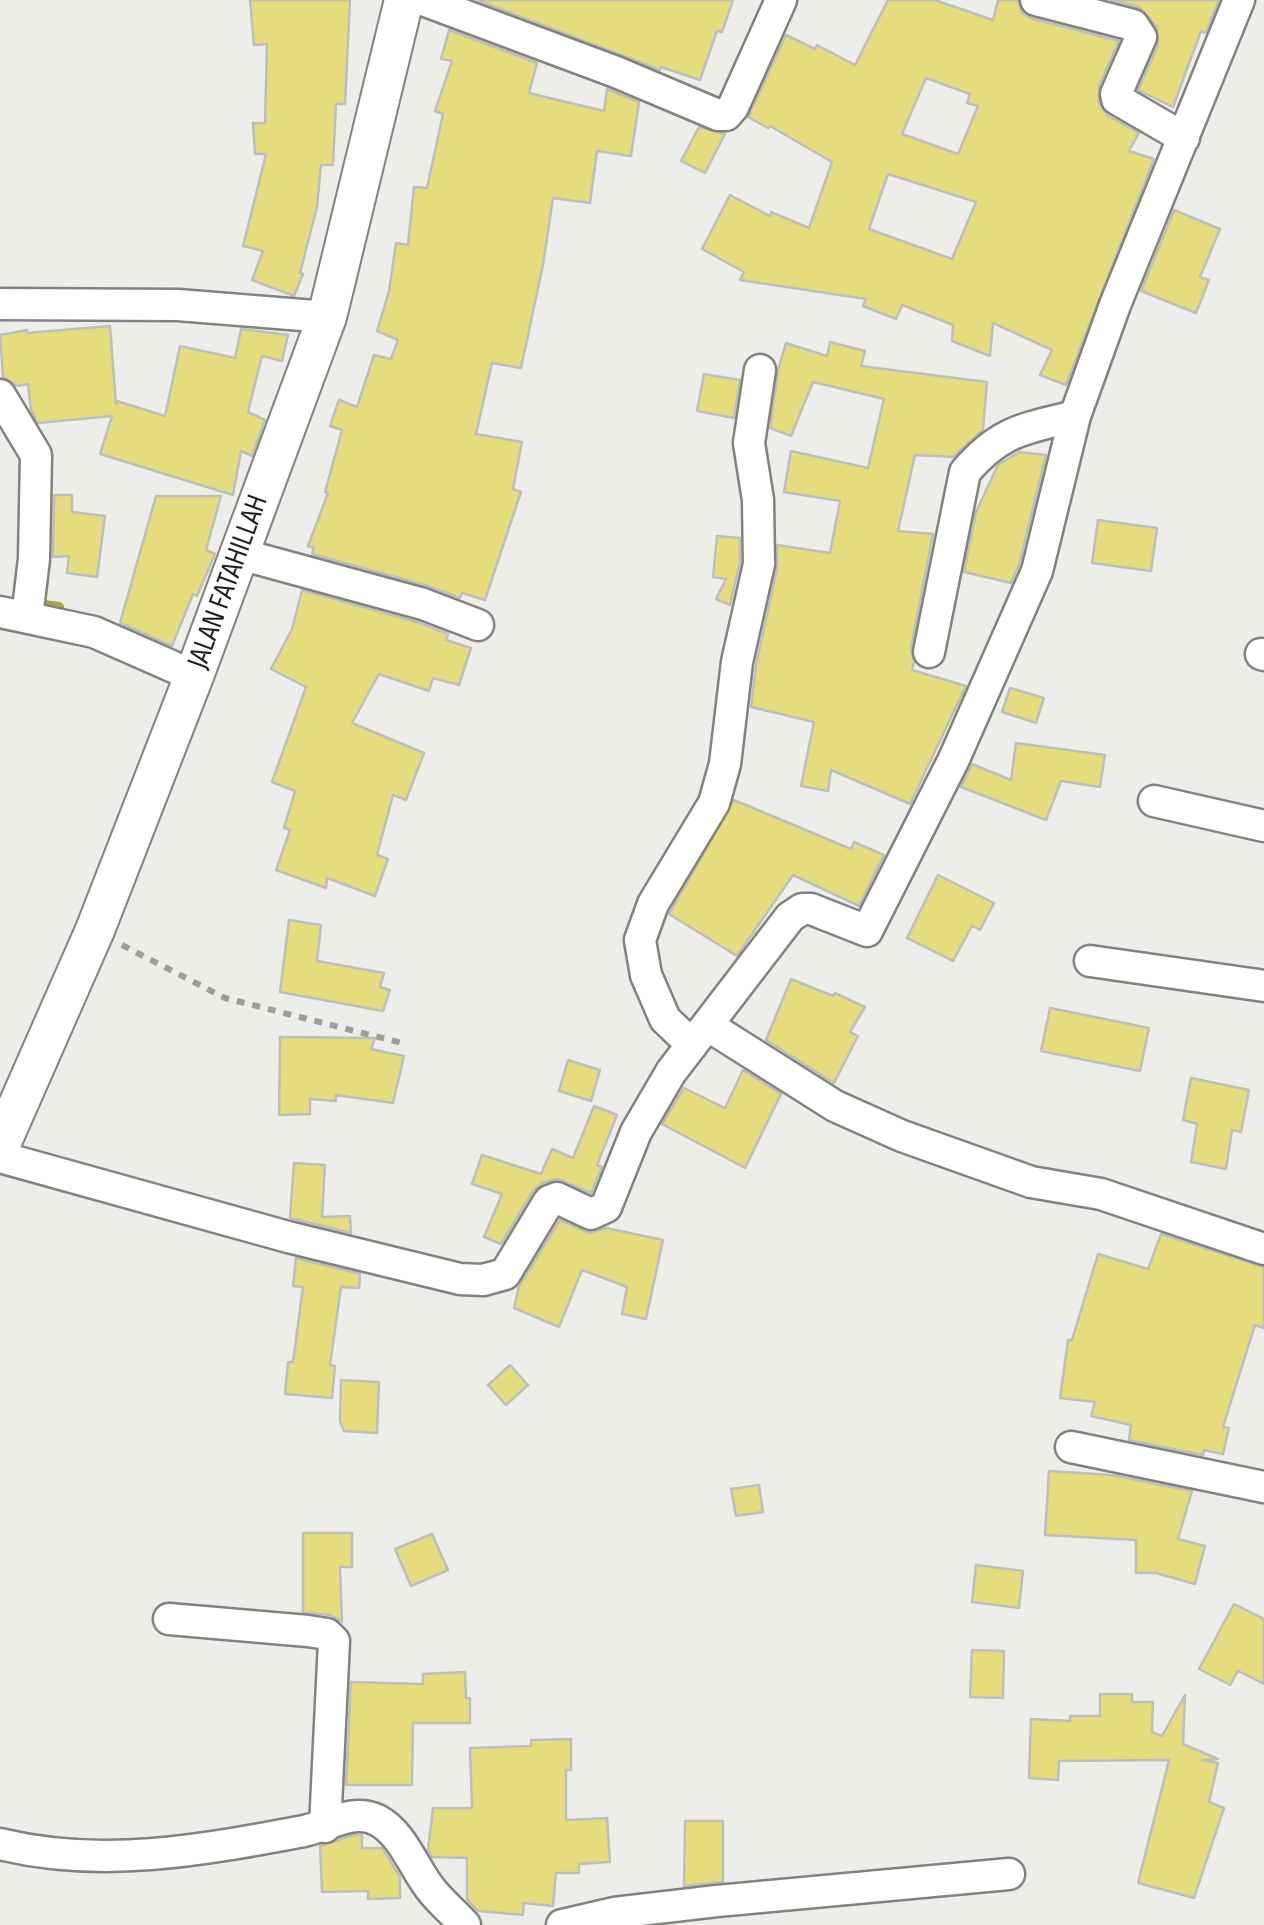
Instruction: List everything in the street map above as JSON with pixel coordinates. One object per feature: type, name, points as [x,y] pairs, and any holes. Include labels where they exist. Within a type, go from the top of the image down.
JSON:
[{"type":"street","name":"JALAN FATAHILLAH","points":[[4,1124],[94,930],[194,676],[327,317],[404,0]]},
{"type":"street","points":[[423,0],[726,115],[782,0]]},
{"type":"street","points":[[1036,0],[1138,29],[1141,37],[1116,99],[1184,138]]},
{"type":"street","points":[[0,1157],[288,1237],[460,1279],[483,1280],[505,1274],[549,1200],[557,1198],[591,1214],[606,1207],[636,1132],[672,1072],[798,910],[812,909],[868,931],[954,760],[1036,571],[1076,416],[1116,305],[1239,0]]},
{"type":"street","points":[[0,304],[178,305],[327,317]]},
{"type":"street","points":[[760,370],[749,443],[758,500],[759,564],[737,662],[725,764],[714,803],[653,904],[640,940],[646,975],[666,1019],[902,1136],[1031,1182],[1101,1194],[1264,1249]]},
{"type":"street","points":[[0,395],[36,455],[34,559],[21,608],[94,632],[194,676]]},
{"type":"street","points":[[929,652],[965,472],[984,450],[1013,431],[1076,416]]},
{"type":"street","points":[[240,554],[423,604],[478,625]]},
{"type":"street","points":[[1154,801],[1264,826]]},
{"type":"street","points":[[1090,962],[1264,986]]},
{"type":"street","points":[[1071,1447],[1264,1487]]},
{"type":"street","points":[[169,1620],[308,1631],[327,1634],[334,1641],[325,1827]]},
{"type":"street","points":[[0,1844],[89,1856],[157,1856],[325,1827],[360,1815],[392,1830],[431,1890],[465,1925]]},
{"type":"street","points":[[562,1925],[614,1913],[716,1901],[1010,1874]]},
{"type":"path","points":[[94,930],[225,998],[402,1043]]},
{"type":"building","points":[[250,0],[350,0],[345,104],[336,104],[333,165],[321,165],[317,207],[300,273],[303,274],[294,296],[252,280],[263,251],[243,246],[266,154],[255,154],[253,123],[265,123],[267,44],[254,45]]},
{"type":"building","points":[[477,0],[733,0],[700,80],[661,67],[660,70]]},
{"type":"building","points":[[888,0],[935,0],[993,20],[998,0],[1018,0],[1022,13],[1030,18],[1119,41],[1099,86],[1099,103],[1107,115],[1139,133],[1129,151],[1154,159],[1066,385],[1040,375],[1052,350],[993,323],[990,356],[952,341],[953,325],[902,305],[896,319],[863,306],[866,299],[740,280],[744,272],[702,249],[730,195],[770,216],[771,212],[809,228],[832,162],[748,117],[786,35],[815,49],[817,45],[855,65]],"holes":[[[926,78],[970,94],[967,103],[978,106],[958,154],[902,134]],[[888,174],[976,202],[952,259],[869,229]]]},
{"type":"building","points":[[1111,0],[1219,0],[1206,33],[1201,31],[1173,107],[1138,90],[1158,45],[1157,27],[1139,7]]},
{"type":"building","points":[[449,30],[537,63],[529,93],[604,111],[607,89],[639,102],[631,156],[597,151],[590,203],[553,198],[521,368],[492,363],[476,434],[522,442],[513,489],[521,492],[485,600],[462,593],[460,598],[312,554],[314,548],[308,546],[328,493],[325,492],[342,430],[330,426],[339,400],[357,407],[374,355],[391,359],[398,340],[377,331],[389,291],[396,243],[408,245],[414,187],[427,188],[443,114],[435,111],[452,61],[441,59]]},
{"type":"building","points":[[699,127],[725,134],[705,173],[681,161]]},
{"type":"building","points":[[1174,210],[1220,229],[1200,277],[1209,280],[1196,313],[1141,291]]},
{"type":"building","points":[[110,326],[116,404],[117,401],[165,416],[180,346],[235,358],[241,329],[288,335],[282,361],[262,356],[248,412],[265,420],[252,456],[241,451],[233,495],[100,454],[112,416],[38,423],[31,410],[28,384],[17,386],[3,377],[0,335]]},
{"type":"building","points":[[830,342],[865,351],[861,366],[987,382],[983,430],[953,457],[915,455],[898,531],[933,534],[911,648],[912,670],[966,686],[910,804],[831,770],[828,791],[801,786],[814,722],[751,707],[777,568],[777,545],[830,553],[840,501],[784,492],[791,451],[868,468],[884,399],[813,382],[791,436],[770,428],[786,343],[827,356]]},
{"type":"building","points":[[704,374],[740,380],[734,418],[697,411]]},
{"type":"building","points":[[1019,452],[1046,455],[1011,583],[964,572],[976,512],[998,465]]},
{"type":"building","points":[[54,495],[72,495],[72,512],[105,516],[97,577],[67,573],[69,556],[53,557]]},
{"type":"building","points":[[156,496],[221,496],[206,550],[215,554],[172,646],[120,623]]},
{"type":"building","points":[[1098,520],[1157,528],[1151,571],[1092,563]]},
{"type":"building","points":[[717,536],[740,538],[740,562],[730,605],[716,599],[726,579],[713,577]]},
{"type":"building","points":[[302,590],[417,622],[448,634],[446,640],[471,648],[459,685],[433,678],[429,691],[379,674],[352,723],[424,753],[406,800],[393,795],[377,855],[388,859],[375,896],[327,878],[326,888],[276,870],[290,830],[284,828],[295,791],[272,782],[306,687],[271,669],[292,629]]},
{"type":"building","points":[[1010,688],[1044,698],[1036,723],[1002,712]]},
{"type":"building","points":[[1016,743],[1105,755],[1100,787],[1061,781],[1046,820],[961,787],[972,764],[1011,780]]},
{"type":"building","points":[[734,800],[851,849],[854,842],[884,855],[859,906],[793,875],[737,956],[669,914]]},
{"type":"building","points":[[938,875],[994,903],[980,930],[972,926],[953,961],[907,938]]},
{"type":"building","points":[[289,920],[321,925],[317,961],[384,973],[380,987],[390,990],[383,1011],[280,992]]},
{"type":"building","points":[[791,979],[865,1007],[850,1032],[858,1036],[834,1083],[766,1040]]},
{"type":"building","points":[[1050,1008],[1149,1028],[1140,1071],[1041,1051]]},
{"type":"building","points":[[280,1037],[375,1038],[371,1049],[404,1056],[393,1103],[336,1095],[336,1101],[310,1099],[310,1114],[279,1115]]},
{"type":"building","points":[[568,1060],[600,1070],[591,1101],[559,1091]]},
{"type":"building","points":[[743,1070],[781,1094],[745,1168],[662,1124],[684,1088],[725,1108]]},
{"type":"building","points":[[1191,1078],[1249,1090],[1241,1132],[1232,1130],[1226,1169],[1191,1162],[1197,1124],[1183,1120]]},
{"type":"building","points":[[594,1106],[617,1115],[597,1165],[602,1167],[591,1193],[558,1179],[542,1183],[533,1191],[501,1244],[484,1237],[502,1194],[472,1184],[482,1155],[541,1174],[552,1149],[573,1158]]},
{"type":"building","points":[[294,1163],[325,1165],[322,1217],[350,1216],[351,1233],[290,1218]]},
{"type":"building","points":[[560,1220],[590,1233],[606,1228],[663,1240],[646,1319],[622,1314],[627,1287],[582,1270],[559,1327],[514,1308],[519,1286]]},
{"type":"building","points":[[1161,1234],[1264,1267],[1264,1328],[1255,1325],[1223,1427],[1229,1428],[1223,1454],[1204,1450],[1203,1455],[1129,1440],[1131,1425],[1091,1416],[1095,1402],[1060,1398],[1068,1340],[1072,1340],[1098,1254],[1148,1269]]},
{"type":"building","points":[[296,1258],[360,1274],[359,1288],[341,1287],[330,1365],[335,1366],[332,1398],[285,1394],[303,1287],[293,1286]]},
{"type":"building","points":[[510,1365],[528,1385],[506,1405],[488,1385]]},
{"type":"building","points":[[341,1380],[379,1382],[377,1433],[344,1431],[340,1421]]},
{"type":"building","points":[[1049,1471],[1112,1475],[1192,1491],[1178,1539],[1205,1546],[1195,1584],[1156,1573],[1136,1573],[1136,1540],[1045,1535]]},
{"type":"building","points":[[759,1485],[763,1512],[736,1516],[731,1489]]},
{"type":"building","points":[[303,1533],[352,1533],[352,1567],[340,1567],[342,1622],[330,1615],[303,1612]]},
{"type":"building","points":[[432,1534],[448,1570],[411,1586],[395,1549]]},
{"type":"building","points":[[976,1565],[1023,1571],[1019,1608],[972,1602]]},
{"type":"building","points":[[1234,1604],[1264,1619],[1264,1684],[1238,1671],[1230,1685],[1199,1669]]},
{"type":"building","points":[[972,1650],[1004,1651],[1003,1698],[970,1697]]},
{"type":"building","points":[[465,1672],[470,1723],[413,1723],[412,1785],[346,1785],[351,1682],[423,1684],[423,1674]]},
{"type":"building","points":[[1100,1694],[1132,1694],[1132,1702],[1153,1702],[1152,1732],[1162,1736],[1185,1695],[1183,1744],[1218,1759],[1202,1760],[1218,1763],[1209,1802],[1224,1808],[1194,1898],[1138,1883],[1169,1760],[1059,1761],[1058,1780],[1029,1778],[1031,1719],[1070,1721],[1070,1716],[1100,1716]]},
{"type":"building","points":[[571,1739],[571,1770],[566,1770],[566,1820],[607,1818],[610,1862],[579,1864],[579,1873],[556,1873],[553,1906],[524,1903],[523,1915],[478,1911],[467,1900],[467,1858],[432,1857],[428,1850],[433,1808],[472,1808],[470,1748],[531,1746],[531,1740]]},
{"type":"building","points":[[685,1821],[723,1821],[723,1882],[684,1886]]},
{"type":"building","points":[[362,1835],[362,1848],[382,1848],[400,1877],[400,1898],[368,1899],[368,1891],[322,1892],[320,1846]]},
{"type":"waterway","points":[[31,603],[59,607]]}]
